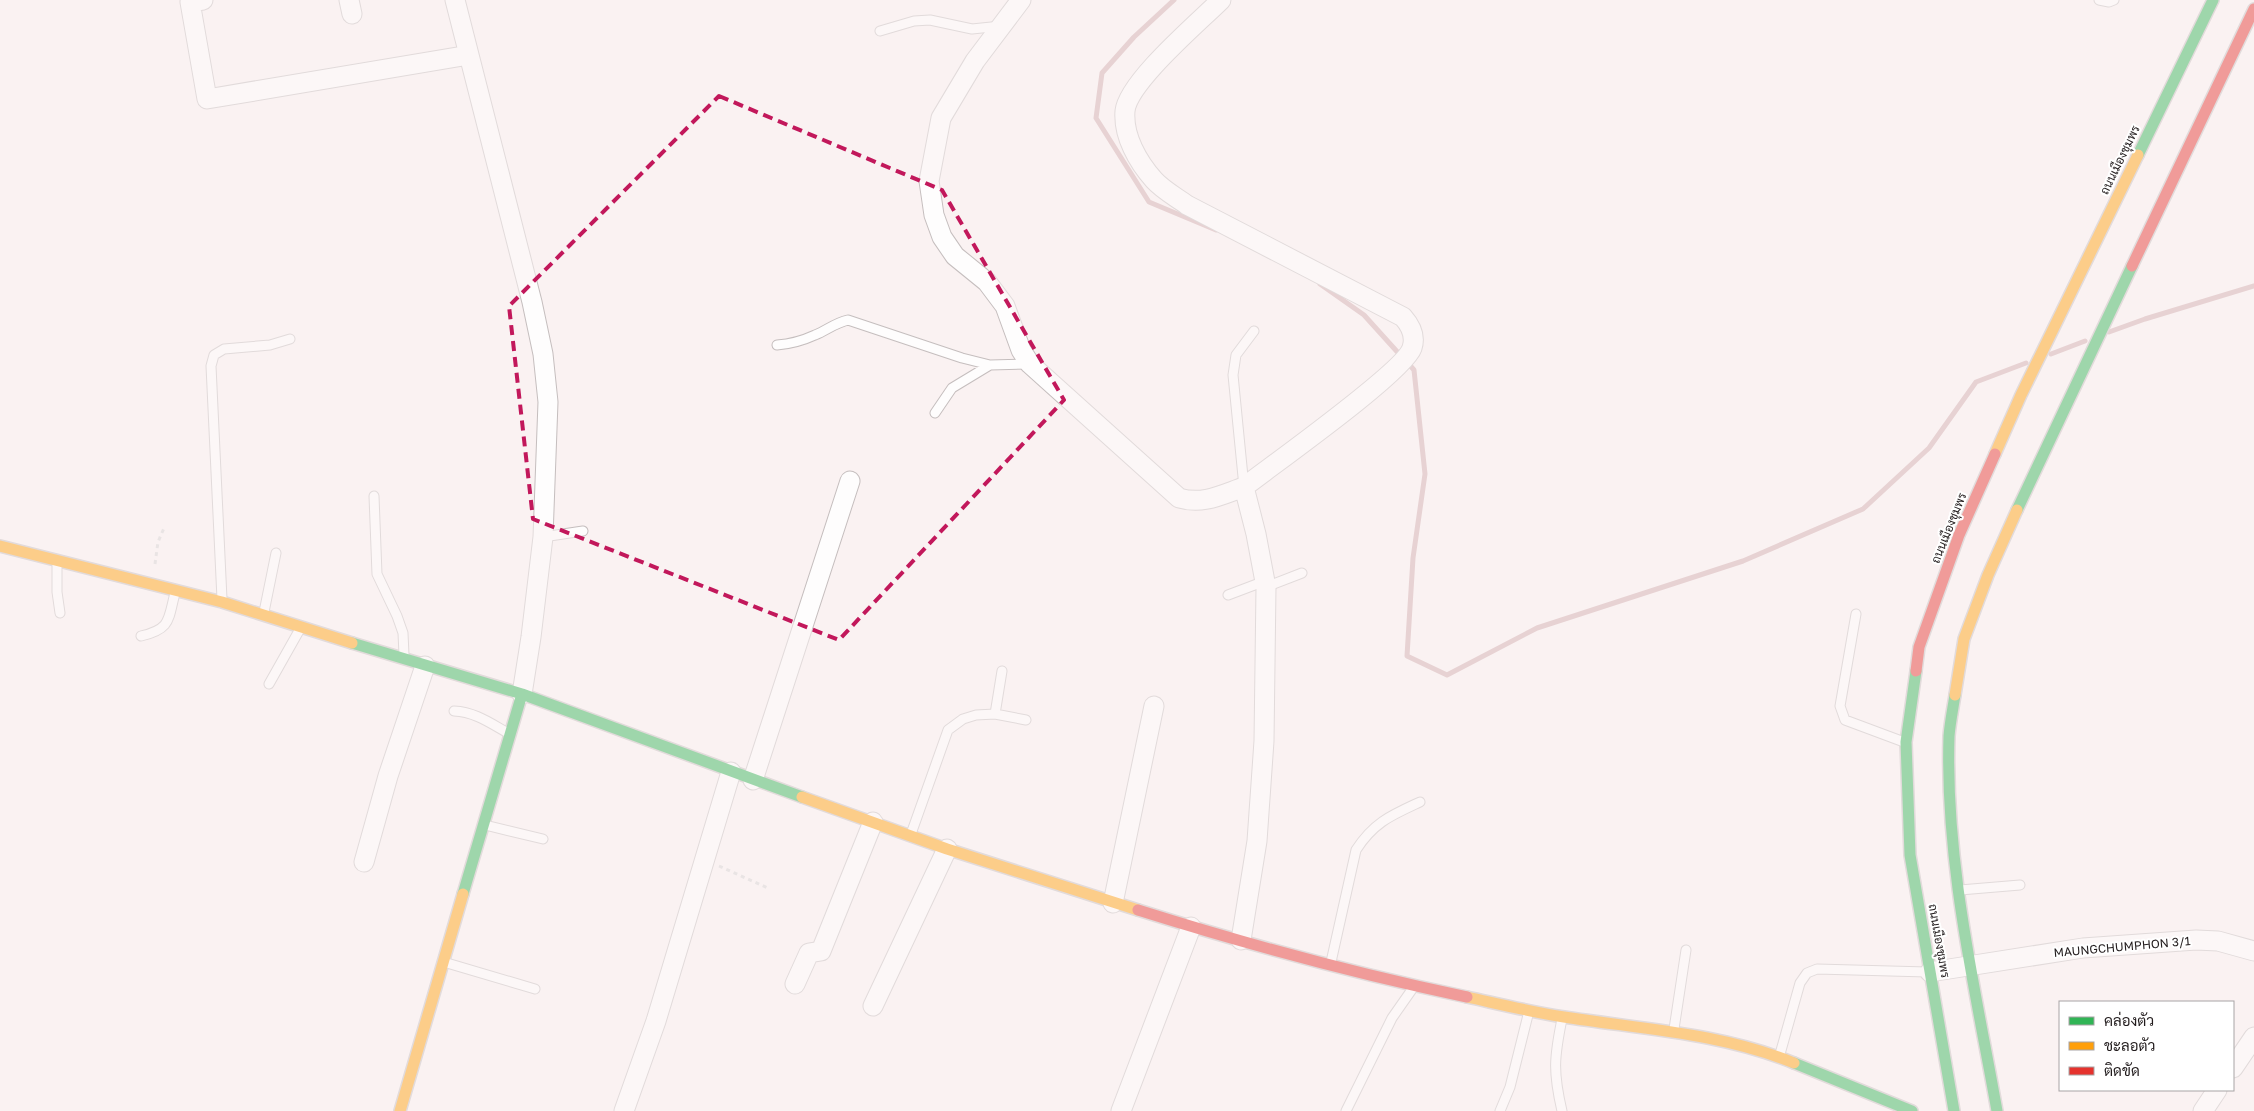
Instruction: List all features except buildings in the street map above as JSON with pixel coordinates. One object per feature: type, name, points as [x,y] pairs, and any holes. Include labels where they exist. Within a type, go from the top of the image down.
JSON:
[{"type":"street","points":[[202,0],[190,2],[207,99],[470,55]]},
{"type":"street","points":[[400,1111],[522,694],[531,637],[542,537],[548,402],[543,354],[455,0]]},
{"type":"street","points":[[1020,0],[1004,25],[975,61],[941,118],[929,181],[934,215],[942,237],[955,256],[987,282],[1004,306],[1021,350],[1030,364],[1179,498],[1193,502],[1210,500],[1244,486],[1389,374],[1412,350],[1414,338],[1410,325],[1403,317],[1187,205],[1155,181],[1136,157],[1126,126],[1125,109],[1139,82],[1221,0]]},
{"type":"street","name":"ถนนเมืองชุมพร","points":[[1954,1111],[1910,855],[1906,742],[1919,647],[1959,535],[2021,395],[2213,0]]},
{"type":"street","points":[[1997,1111],[1957,890],[1952,835],[1949,735],[1964,639],[1988,574],[2060,416],[2254,9]]},
{"type":"street","points":[[753,780],[850,481]]},
{"type":"street","points":[[1241,940],[1257,841],[1262,771],[1266,584],[1244,486]]},
{"type":"street","points":[[0,546],[222,602],[404,660],[522,694],[753,780],[947,848],[1191,927],[1415,986],[1530,1008],[1562,1017],[1674,1032],[1722,1041],[1779,1057],[1912,1111]]},
{"type":"street","points":[[364,862],[388,776],[425,666]]},
{"type":"street","points":[[1113,903],[1154,706]]},
{"type":"street","points":[[624,1111],[656,1021],[731,772]]},
{"type":"street","points":[[795,984],[809,953],[821,951],[873,822]]},
{"type":"street","points":[[873,1006],[947,848]]},
{"type":"street","points":[[1121,1111],[1191,927]]},
{"type":"street","name":"MAUNGCHUMPHON 3/1","points":[[1930,972],[2083,948],[2196,940],[2218,941],[2254,951]]},
{"type":"street","points":[[2234,1067],[2254,1037]]},
{"type":"street","points":[[2203,1111],[2217,1091]]},
{"type":"lane","points":[[2099,0],[2109,2],[2114,0]]},
{"type":"lane","points":[[880,31],[914,21],[930,20],[972,29],[1004,25]]},
{"type":"lane","points":[[776,345],[796,343],[817,335],[835,323],[848,320],[962,358],[990,365],[1030,364]]},
{"type":"lane","points":[[1244,486],[1233,375],[1236,355],[1254,331]]},
{"type":"lane","points":[[222,602],[211,366],[214,355],[224,349],[270,345],[290,339]]},
{"type":"lane","points":[[935,413],[952,388],[990,365]]},
{"type":"lane","points":[[374,496],[377,574],[403,633],[404,660]]},
{"type":"lane","points":[[542,537],[583,530]]},
{"type":"lane","points":[[263,615],[276,553]]},
{"type":"lane","points":[[57,560],[57,592],[60,613]]},
{"type":"lane","points":[[1228,595],[1302,573]]},
{"type":"lane","points":[[141,636],[156,632],[166,625],[176,590]]},
{"type":"lane","points":[[1856,614],[1840,706],[1845,720],[1906,742]]},
{"type":"lane","points":[[269,684],[302,627]]},
{"type":"lane","points":[[995,714],[1002,671]]},
{"type":"lane","points":[[454,711],[466,711],[478,715],[510,734]]},
{"type":"lane","points":[[910,835],[948,730],[963,719],[976,715],[995,714],[1026,720]]},
{"type":"lane","points":[[1330,963],[1356,850],[1366,834],[1382,820],[1420,802]]},
{"type":"lane","points":[[484,824],[543,840]]},
{"type":"lane","points":[[1957,890],[2020,885]]},
{"type":"lane","points":[[1674,1032],[1686,950]]},
{"type":"lane","points":[[444,962],[535,989]]},
{"type":"lane","points":[[1779,1057],[1800,983],[1807,973],[1818,969],[1930,972]]},
{"type":"lane","points":[[1346,1111],[1392,1018],[1415,986]]},
{"type":"lane","points":[[1500,1111],[1510,1087],[1530,1008]]},
{"type":"lane","points":[[1562,1017],[1554,1058],[1555,1082],[1562,1110]]},
{"type":"path","points":[[152,584],[158,542],[164,528]]},
{"type":"path","points":[[705,860],[770,889]]},
{"type":"highlighted area","points":[[719,96],[942,190],[1064,400],[839,640],[533,519],[509,306]]},
{"type":"waterway","points":[[1174,0],[1134,37],[1102,73],[1096,118],[1149,202],[1216,230]]},
{"type":"waterway","points":[[1320,284],[1364,315],[1401,356]]},
{"type":"waterway","points":[[2109,332],[2145,319],[2254,286]]},
{"type":"waterway","points":[[2051,354],[2085,341]]},
{"type":"waterway","points":[[1407,362],[1414,370],[1425,474],[1413,558],[1407,656],[1447,675],[1537,628],[1743,561],[1863,509],[1929,448],[1976,382],[2026,363]]},
{"type":"traffic: fast","points":[[2138,155],[2213,0]]},
{"type":"traffic: fast","points":[[2017,510],[2132,266]]},
{"type":"traffic: fast","points":[[352,643],[522,694],[802,797]]},
{"type":"traffic: fast","points":[[1916,671],[1906,742],[1910,855],[1954,1111]]},
{"type":"traffic: fast","points":[[463,894],[522,694]]},
{"type":"traffic: fast","points":[[1955,695],[1949,736],[1952,831],[1963,925],[1997,1111]]},
{"type":"traffic: fast","points":[[1794,1063],[1912,1111]]},
{"type":"traffic: slow","points":[[1995,454],[2021,395],[2138,155]]},
{"type":"traffic: slow","points":[[1955,695],[1964,639],[1988,575],[2017,510]]},
{"type":"traffic: slow","points":[[0,546],[222,602],[352,643]]},
{"type":"traffic: slow","points":[[802,797],[947,849],[1138,910]]},
{"type":"traffic: slow","points":[[400,1111],[463,894]]},
{"type":"traffic: slow","points":[[1467,997],[1552,1015],[1709,1038],[1766,1053],[1794,1063]]},
{"type":"traffic: jam","points":[[2132,266],[2254,9]]},
{"type":"traffic: jam","points":[[1916,671],[1919,647],[1959,535],[1995,454]]},
{"type":"traffic: jam","points":[[1138,910],[1302,958],[1467,997]]}]
